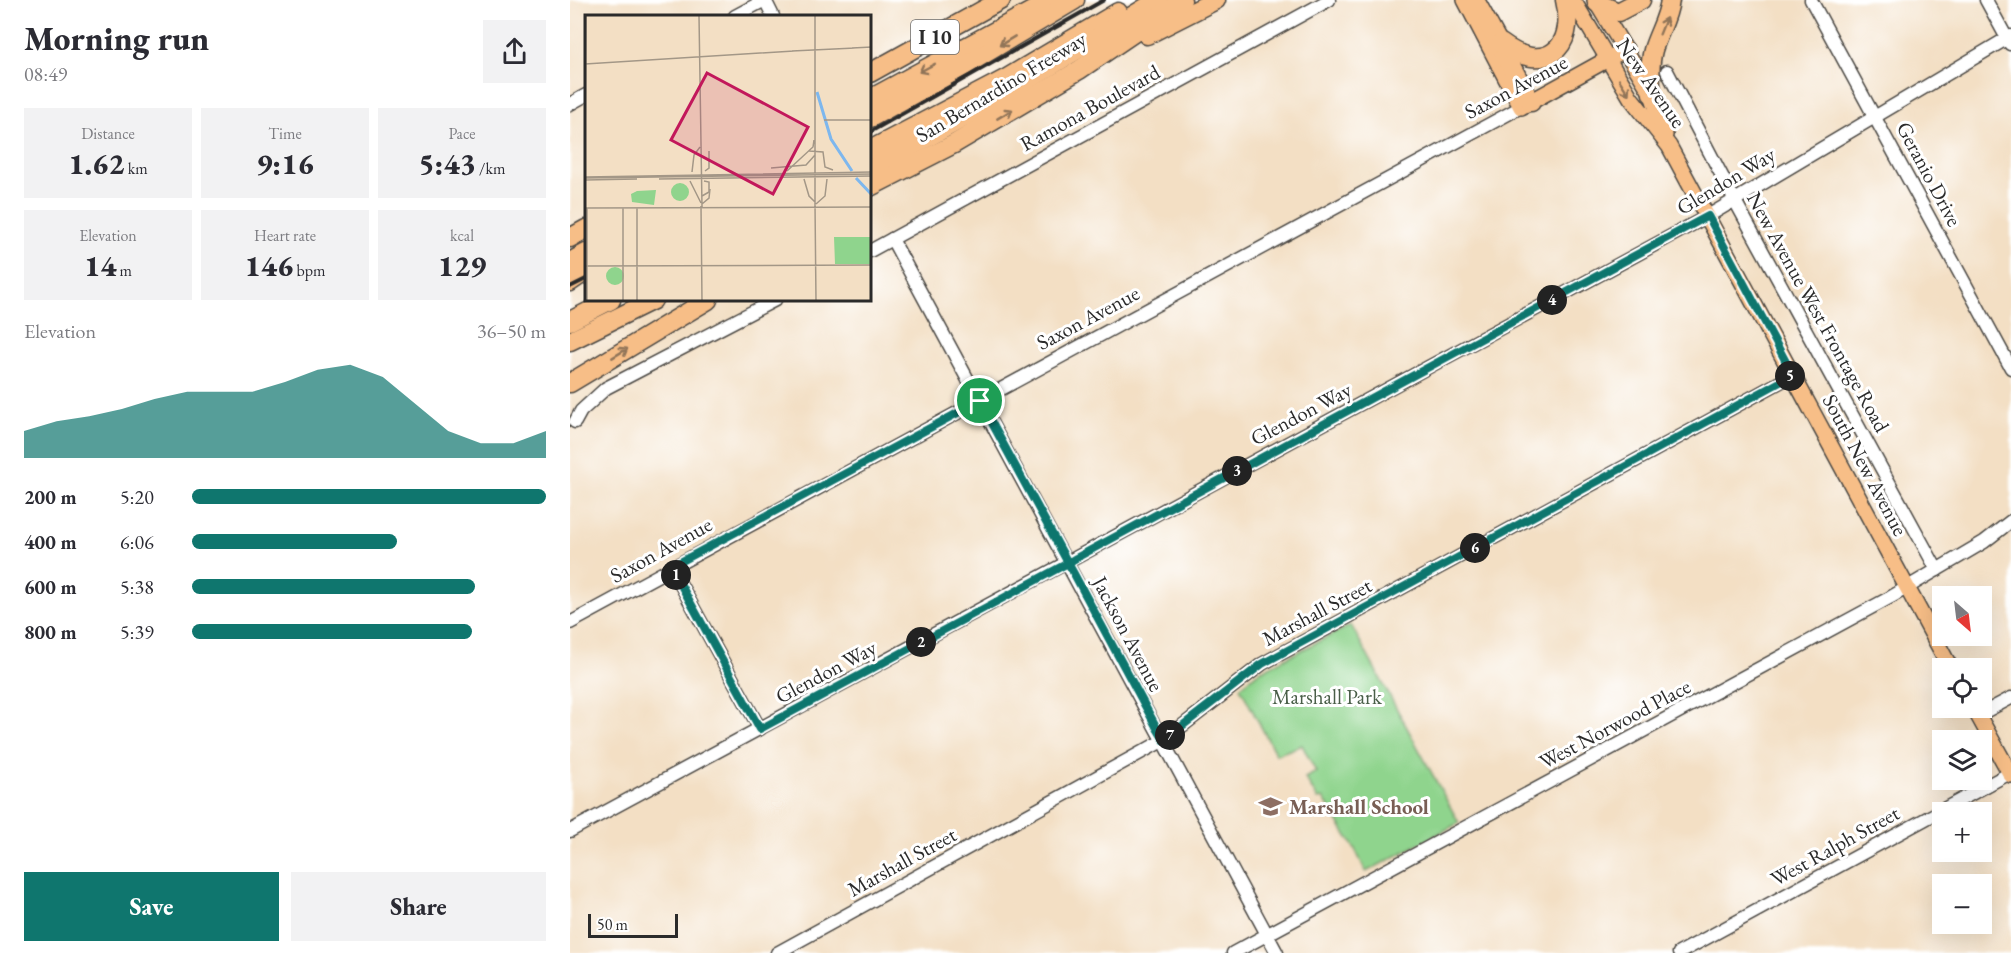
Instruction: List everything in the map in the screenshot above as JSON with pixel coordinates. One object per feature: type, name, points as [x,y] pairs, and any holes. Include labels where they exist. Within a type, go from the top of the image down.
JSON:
[{"type":"highway","name":"I 10","points":[[872,73],[1001,0]]},
{"type":"highway","points":[[872,98],[1052,0]]},
{"type":"highway","points":[[872,117],[966,65],[1075,0]]},
{"type":"highway","points":[[872,149],[1007,78],[1138,0]]},
{"type":"highway","points":[[872,168],[991,103],[1158,0]]},
{"type":"highway","name":"San Bernardino Freeway","points":[[872,186],[954,144],[1079,70],[1182,0]]},
{"type":"highway","points":[[1079,70],[1216,0]]},
{"type":"highway","points":[[1475,0],[1500,43],[1526,105]]},
{"type":"highway","points":[[1500,43],[1524,58],[1535,59],[1555,50],[1564,40],[1569,27],[1565,0]]},
{"type":"highway","points":[[1596,1],[1618,12],[1641,0]]},
{"type":"highway","points":[[1652,94],[1650,71],[1653,50],[1669,10],[1670,0]]},
{"type":"highway","points":[[872,198],[954,144]]},
{"type":"highway","points":[[570,238],[585,230]]},
{"type":"highway","points":[[570,261],[585,254]]},
{"type":"highway","points":[[570,282],[585,272]]},
{"type":"highway","points":[[570,313],[585,300]]},
{"type":"highway","points":[[570,321],[608,302]]},
{"type":"highway","points":[[570,341],[649,302]]},
{"type":"highway","points":[[570,383],[705,302]]},
{"type":"main road","points":[[1465,0],[1526,105]]},
{"type":"main road","name":"New Avenue","points":[[1573,0],[1631,98],[1669,146]]},
{"type":"main road","name":"New Avenue","points":[[1596,1],[1652,94],[1669,146]]},
{"type":"main road","name":"Saxon Avenue","points":[[1526,105],[1626,49]]},
{"type":"main road","points":[[1669,146],[1708,216]]},
{"type":"main road","name":"South New Avenue","points":[[1708,216],[1723,249],[1945,658]]},
{"type":"main road","points":[[1980,718],[2010,774]]},
{"type":"street","points":[[737,15],[765,0],[772,15]]},
{"type":"street","name":"Ramona Boulevard","points":[[872,249],[1329,0]]},
{"type":"street","name":"Geranio Drive","points":[[1811,0],[2011,368]]},
{"type":"street","points":[[1986,0],[2010,40]]},
{"type":"street","name":"Glendon Way","points":[[570,831],[1708,216],[2010,40]]},
{"type":"street","name":"New Avenue West Frontage Road","points":[[1667,71],[1734,199],[1937,570]]},
{"type":"street","points":[[570,104],[585,96]]},
{"type":"street","name":"Saxon Avenue","points":[[570,623],[1526,105]]},
{"type":"street","name":"Jackson Avenue","points":[[892,239],[1277,953]]},
{"type":"street","points":[[575,422],[581,411],[606,388],[771,302]]},
{"type":"street","name":"Marshall Street","points":[[777,953],[1164,740],[1262,664],[1793,375]]},
{"type":"street","name":"West Norwood Place","points":[[1233,953],[1937,570],[1983,542],[2011,521]]},
{"type":"street","points":[[671,567],[760,729]]},
{"type":"street","points":[[1992,706],[2011,698]]},
{"type":"street","name":"West Ralph Street","points":[[1679,953],[2010,774]]},
{"type":"green space","name":"Marshall Park","points":[[1351,625],[1459,823],[1366,872],[1355,849],[1323,798],[1318,799],[1305,778],[1316,772],[1302,745],[1276,755],[1240,687],[1260,671]]},
{"type":"railway","points":[[872,131],[1104,0]]},
{"type":"railway","points":[[570,287],[585,280]]},
{"type":"place","name":"Marshall School","points":[[1271,807]]},
{"type":"route","points":[[980,401],[671,567],[760,729],[1068,563],[1708,216],[1723,249],[1793,375],[1262,664],[1227,688],[1164,740],[1158,730],[1073,572],[1068,563],[980,401]]}]
